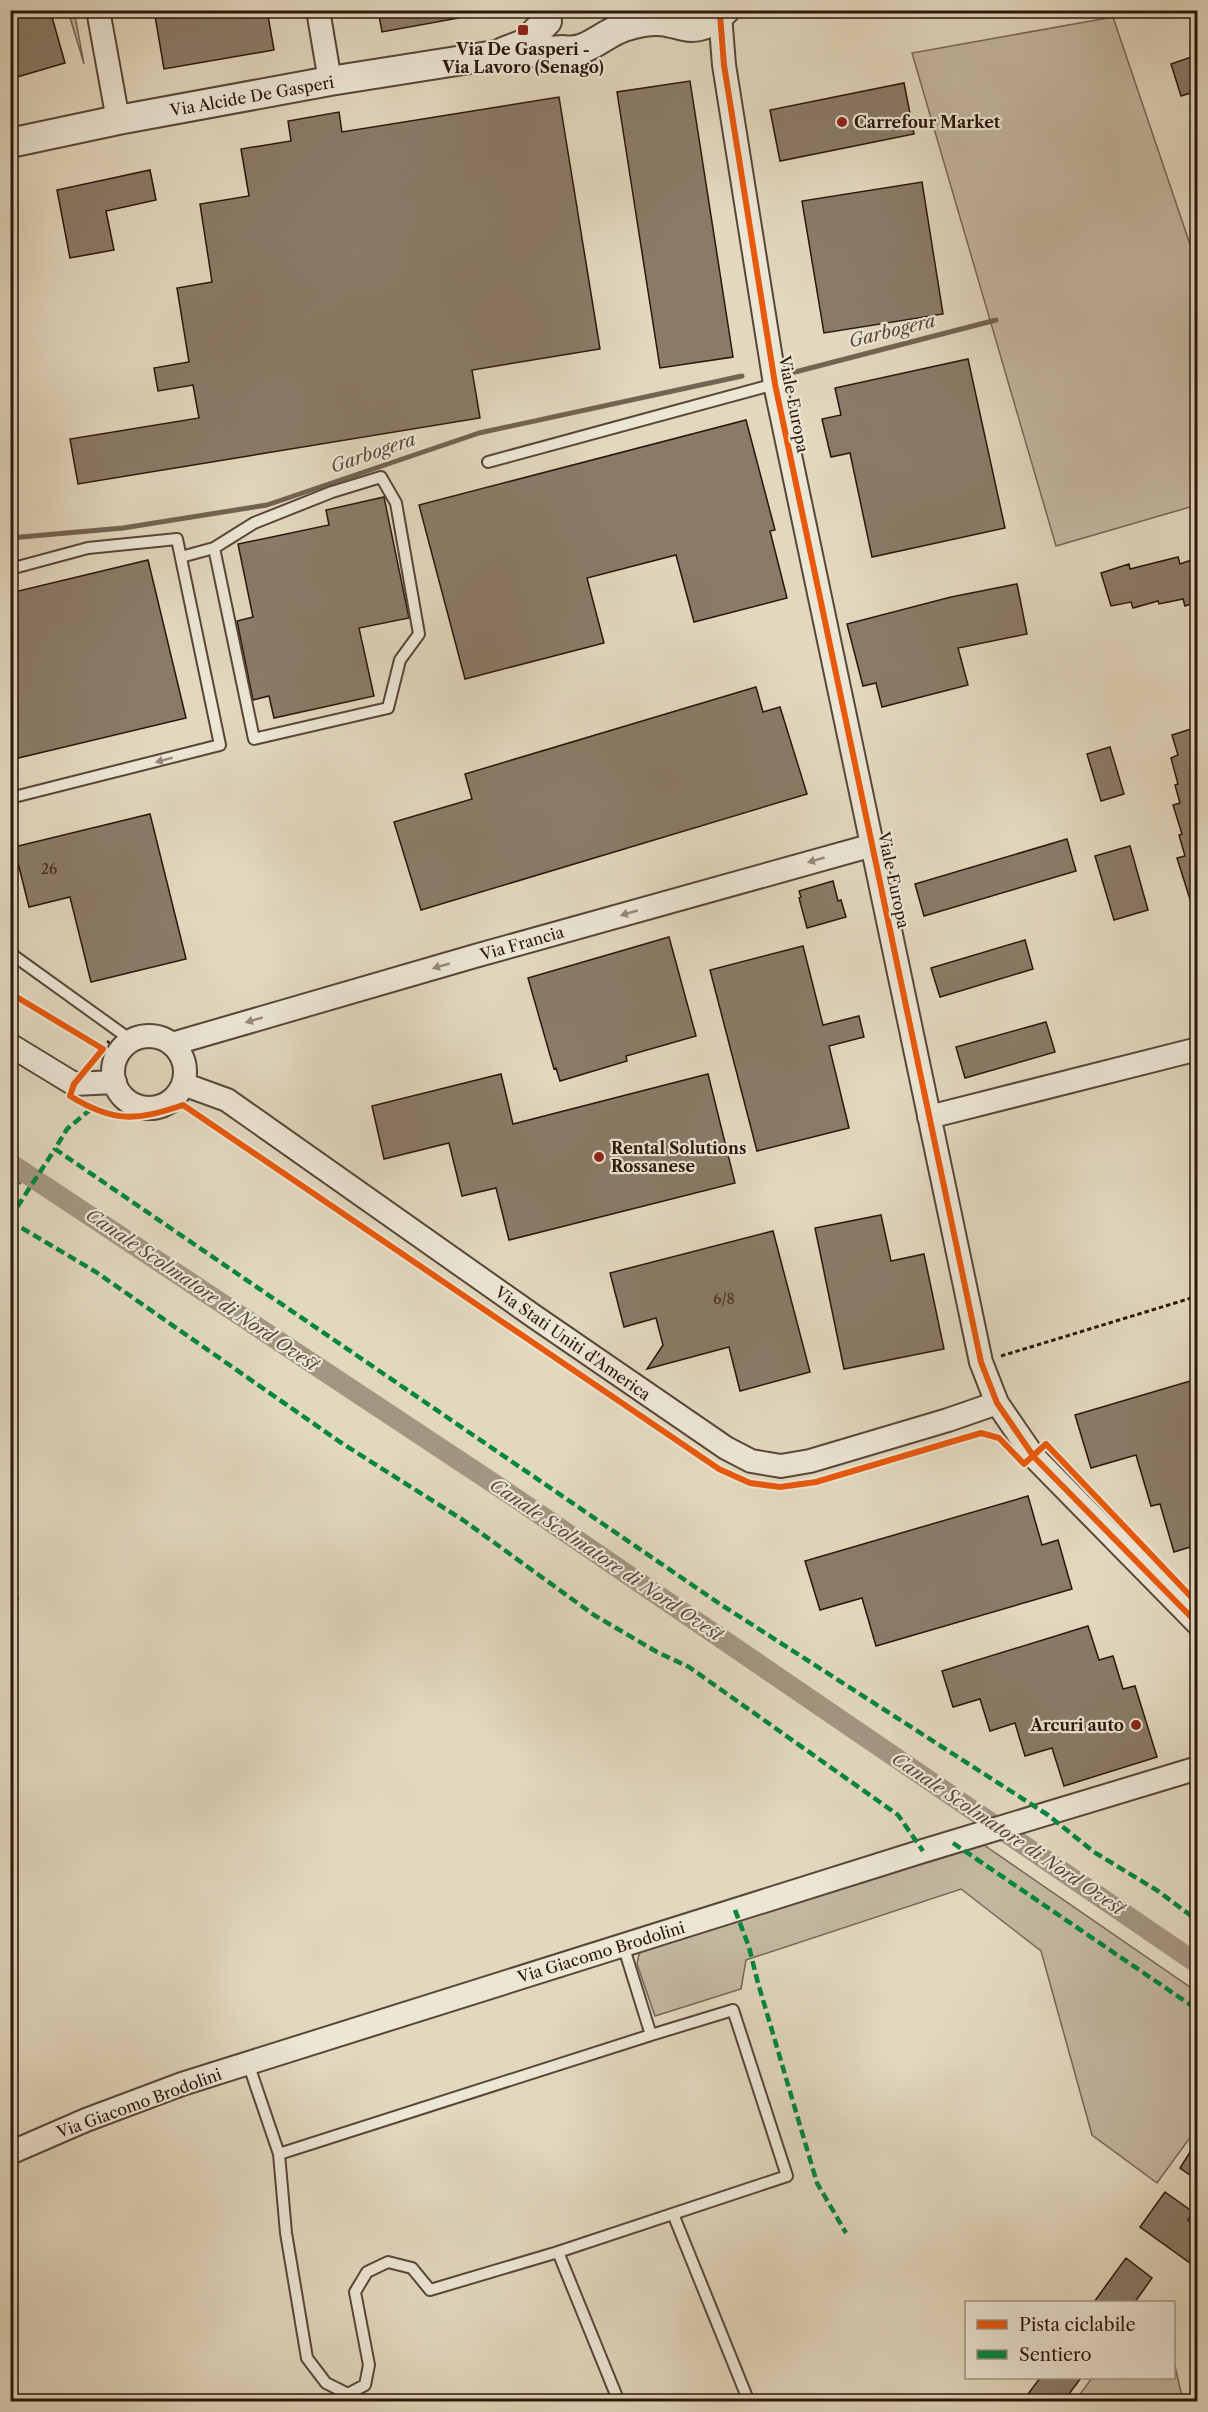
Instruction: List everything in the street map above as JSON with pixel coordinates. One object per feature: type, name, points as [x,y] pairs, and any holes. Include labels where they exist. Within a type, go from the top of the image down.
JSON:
[{"type":"street","points":[[98,10],[118,120]]},
{"type":"street","points":[[318,10],[330,81]]},
{"type":"street","points":[[723,12],[710,24],[695,28],[724,65]]},
{"type":"street","name":"Viale Europa","points":[[723,12],[724,65],[775,384],[981,1362],[997,1403],[1034,1457],[1197,1624]]},
{"type":"street","name":"Via Alcide De Gasperi","points":[[495,55],[524,45],[548,16]]},
{"type":"street","name":"Via Alcide De Gasperi","points":[[548,16],[548,33],[563,51]]},
{"type":"street","name":"Via Alcide De Gasperi","points":[[10,143],[118,120],[330,81],[495,55],[584,50],[610,33],[646,21],[660,21],[695,28]]},
{"type":"street","name":"Via Francia","points":[[172,1044],[873,844]]},
{"type":"street","points":[[152,1036],[162,1038],[172,1044],[184,1062],[183,1084],[177,1094],[169,1102],[148,1108],[136,1106],[127,1100],[119,1092],[113,1070],[122,1048],[131,1040],[152,1036]]},
{"type":"street","points":[[10,1045],[74,1084],[115,1082]]},
{"type":"street","points":[[929,1117],[1197,1049]]},
{"type":"street","name":"Via Stati Uniti d'America","points":[[183,1084],[226,1100],[544,1324],[726,1448],[752,1461],[782,1466],[810,1461],[997,1403]]},
{"type":"street","name":"Via Giacomo Brodolini","points":[[10,2153],[86,2120],[182,2084],[1197,1768]]},
{"type":"lane","points":[[488,462],[775,384]]},
{"type":"lane","points":[[181,558],[214,548],[254,523],[332,492],[381,477],[396,503],[419,634],[400,660],[388,708],[254,739],[214,548]]},
{"type":"lane","points":[[10,569],[88,548],[177,538],[220,745],[10,798]]},
{"type":"lane","points":[[10,953],[131,1040]]},
{"type":"lane","points":[[623,1945],[651,2035]]},
{"type":"lane","points":[[248,2063],[279,2154],[286,2233],[307,2358],[326,2384],[348,2394],[365,2385],[369,2365],[355,2292],[367,2272],[388,2262],[412,2268],[430,2290],[558,2252],[787,2176],[733,2010],[279,2154]]},
{"type":"lane","points":[[673,2214],[749,2402]]},
{"type":"lane","points":[[558,2252],[619,2402]]},
{"type":"path","points":[[93,1043],[103,1049],[96,1058]]},
{"type":"path","points":[[981,1362],[1197,1296]]},
{"type":"shaded area","points":[[68,11],[74,11],[84,64]]},
{"type":"shaded area","points":[[1113,17],[1197,265],[1197,505],[1056,546],[912,53]]},
{"type":"shaded area","points":[[10,1153],[31,1167],[20,1184],[11,1177]]},
{"type":"shaded area","points":[[984,1845],[1197,1992],[1197,2128],[1157,2183],[1092,2135],[1041,1951],[961,1889],[746,1960],[741,1989],[655,2016],[637,1964],[639,1954],[644,1950]]},
{"type":"shaded area","points":[[1175,2366],[1183,2401],[1075,2401],[1091,2379],[1175,2379]]},
{"type":"building","points":[[10,10],[50,10],[65,63],[17,77],[10,54]]},
{"type":"building","points":[[154,10],[267,10],[274,50],[164,69]]},
{"type":"building","points":[[378,10],[458,10],[459,18],[382,32]]},
{"type":"building","points":[[1197,55],[1197,91],[1181,96],[1171,64]]},
{"type":"building","points":[[690,81],[733,357],[660,368],[617,92]]},
{"type":"building","name":"Carrefour Market","points":[[904,83],[914,134],[780,161],[770,110]]},
{"type":"building","points":[[559,97],[600,349],[472,370],[480,418],[78,484],[70,439],[199,418],[193,385],[158,391],[154,368],[189,362],[177,288],[212,282],[200,204],[249,196],[241,149],[291,141],[288,121],[339,112],[342,132]]},
{"type":"building","points":[[150,170],[156,200],[106,211],[114,250],[70,258],[57,190]]},
{"type":"building","points":[[922,182],[943,314],[824,333],[802,201]]},
{"type":"building","points":[[968,359],[1005,528],[872,557],[850,453],[831,457],[822,419],[841,415],[835,388]]},
{"type":"building","points":[[746,420],[775,530],[770,531],[787,598],[694,622],[676,555],[587,578],[604,643],[465,679],[419,505]]},
{"type":"building","points":[[384,497],[409,618],[359,628],[374,696],[274,718],[269,696],[253,700],[237,621],[253,617],[238,544],[329,525],[326,510]]},
{"type":"building","points":[[1178,557],[1180,564],[1197,558],[1197,602],[1185,606],[1183,599],[1159,604],[1158,601],[1133,608],[1131,602],[1111,606],[1101,573],[1129,564],[1130,569]]},
{"type":"building","points":[[148,560],[186,718],[10,760],[10,593]]},
{"type":"building","points":[[1017,584],[1027,634],[958,648],[968,685],[882,707],[876,683],[863,686],[847,624],[951,597]]},
{"type":"building","points":[[756,687],[763,712],[780,707],[807,794],[421,910],[394,822],[472,799],[465,774]]},
{"type":"building","points":[[1197,727],[1197,912],[1194,912],[1177,858],[1185,856],[1179,835],[1182,834],[1173,805],[1180,803],[1171,758],[1178,755],[1172,735]]},
{"type":"building","points":[[1110,747],[1124,794],[1101,801],[1087,754]]},
{"type":"building","points":[[150,814],[186,959],[91,982],[70,897],[29,907],[14,847]]},
{"type":"building","points":[[1067,839],[1076,871],[924,916],[915,884]]},
{"type":"building","points":[[1130,846],[1148,910],[1114,920],[1095,856]]},
{"type":"building","points":[[833,881],[838,901],[841,900],[846,917],[807,928],[799,891]]},
{"type":"building","points":[[669,937],[696,1036],[626,1056],[627,1061],[560,1081],[556,1068],[554,1069],[528,978]]},
{"type":"building","points":[[1025,940],[1033,969],[940,997],[931,968]]},
{"type":"building","points":[[803,946],[823,1025],[859,1016],[864,1037],[829,1046],[849,1128],[757,1151],[710,970]]},
{"type":"building","points":[[1046,1022],[1055,1052],[965,1078],[956,1047]]},
{"type":"building","points":[[501,1074],[513,1124],[708,1074],[735,1183],[509,1240],[496,1188],[462,1196],[449,1143],[384,1159],[372,1106]]},
{"type":"building","points":[[881,1215],[891,1261],[924,1254],[944,1349],[844,1369],[815,1228]]},
{"type":"building","points":[[773,1231],[810,1372],[740,1391],[729,1347],[647,1369],[663,1345],[656,1318],[624,1327],[610,1273]]},
{"type":"building","points":[[1197,1379],[1197,1545],[1174,1552],[1160,1504],[1151,1506],[1136,1455],[1091,1468],[1075,1415]]},
{"type":"building","points":[[1028,1496],[1042,1545],[1058,1540],[1072,1589],[876,1646],[862,1598],[820,1610],[805,1561]]},
{"type":"building","points":[[1088,1626],[1099,1660],[1113,1656],[1123,1689],[1135,1686],[1157,1757],[1064,1786],[1052,1748],[1025,1756],[1015,1723],[990,1731],[980,1699],[953,1707],[942,1671]]},
{"type":"building","points":[[1197,2141],[1197,2180],[1180,2168]]},
{"type":"building","points":[[1165,2192],[1193,2212],[1188,2220],[1197,2227],[1197,2268],[1140,2227]]},
{"type":"building","points":[[1126,2258],[1152,2278],[1136,2301],[1095,2301]]},
{"type":"building","points":[[1039,2379],[1080,2379],[1063,2402],[1039,2402],[1028,2394]]},
{"type":"waterway","name":"Garbogera","points":[[795,372],[996,320]]},
{"type":"waterway","name":"Garbogera","points":[[10,538],[123,528],[267,505],[479,433],[742,376]]},
{"type":"waterway","name":"Canale Scolmatore di Nord Ovest","points":[[10,1163],[514,1497],[1198,1964]]},
{"type":"marked path","points":[[91,1109],[67,1129],[55,1149],[720,1604],[1048,1815],[1094,1852],[1158,1891],[1198,1921]]},
{"type":"marked path","points":[[10,1218],[55,1149]]},
{"type":"marked path","points":[[10,1221],[96,1272],[340,1442],[463,1520],[594,1615],[657,1652],[689,1667],[898,1815],[923,1851]]},
{"type":"marked path","points":[[10,1600],[19,1598]]},
{"type":"marked path","points":[[953,1843],[1198,2010]]},
{"type":"marked path","points":[[735,1910],[749,1947],[817,2183],[846,2233]]},
{"type":"cycle path","points":[[722,10],[720,15],[724,65],[775,384],[981,1362],[997,1403],[1034,1457],[1198,1624]]},
{"type":"cycle path","points":[[10,993],[103,1049],[74,1084],[70,1096],[100,1111],[125,1117],[152,1114],[183,1105],[719,1469],[750,1483],[780,1487],[816,1482],[981,1433],[999,1438],[1024,1464],[1046,1444],[1198,1604]]},
{"type":"place","name":"Via De Gasperi - Via Lavoro (Senago)","points":[[523,30]]},
{"type":"place","name":"Carrefour Market","points":[[842,122]]},
{"type":"place","name":"Rental Solutions Rossanese","points":[[599,1157]]},
{"type":"place","name":"Arcuri auto","points":[[1136,1725]]}]
